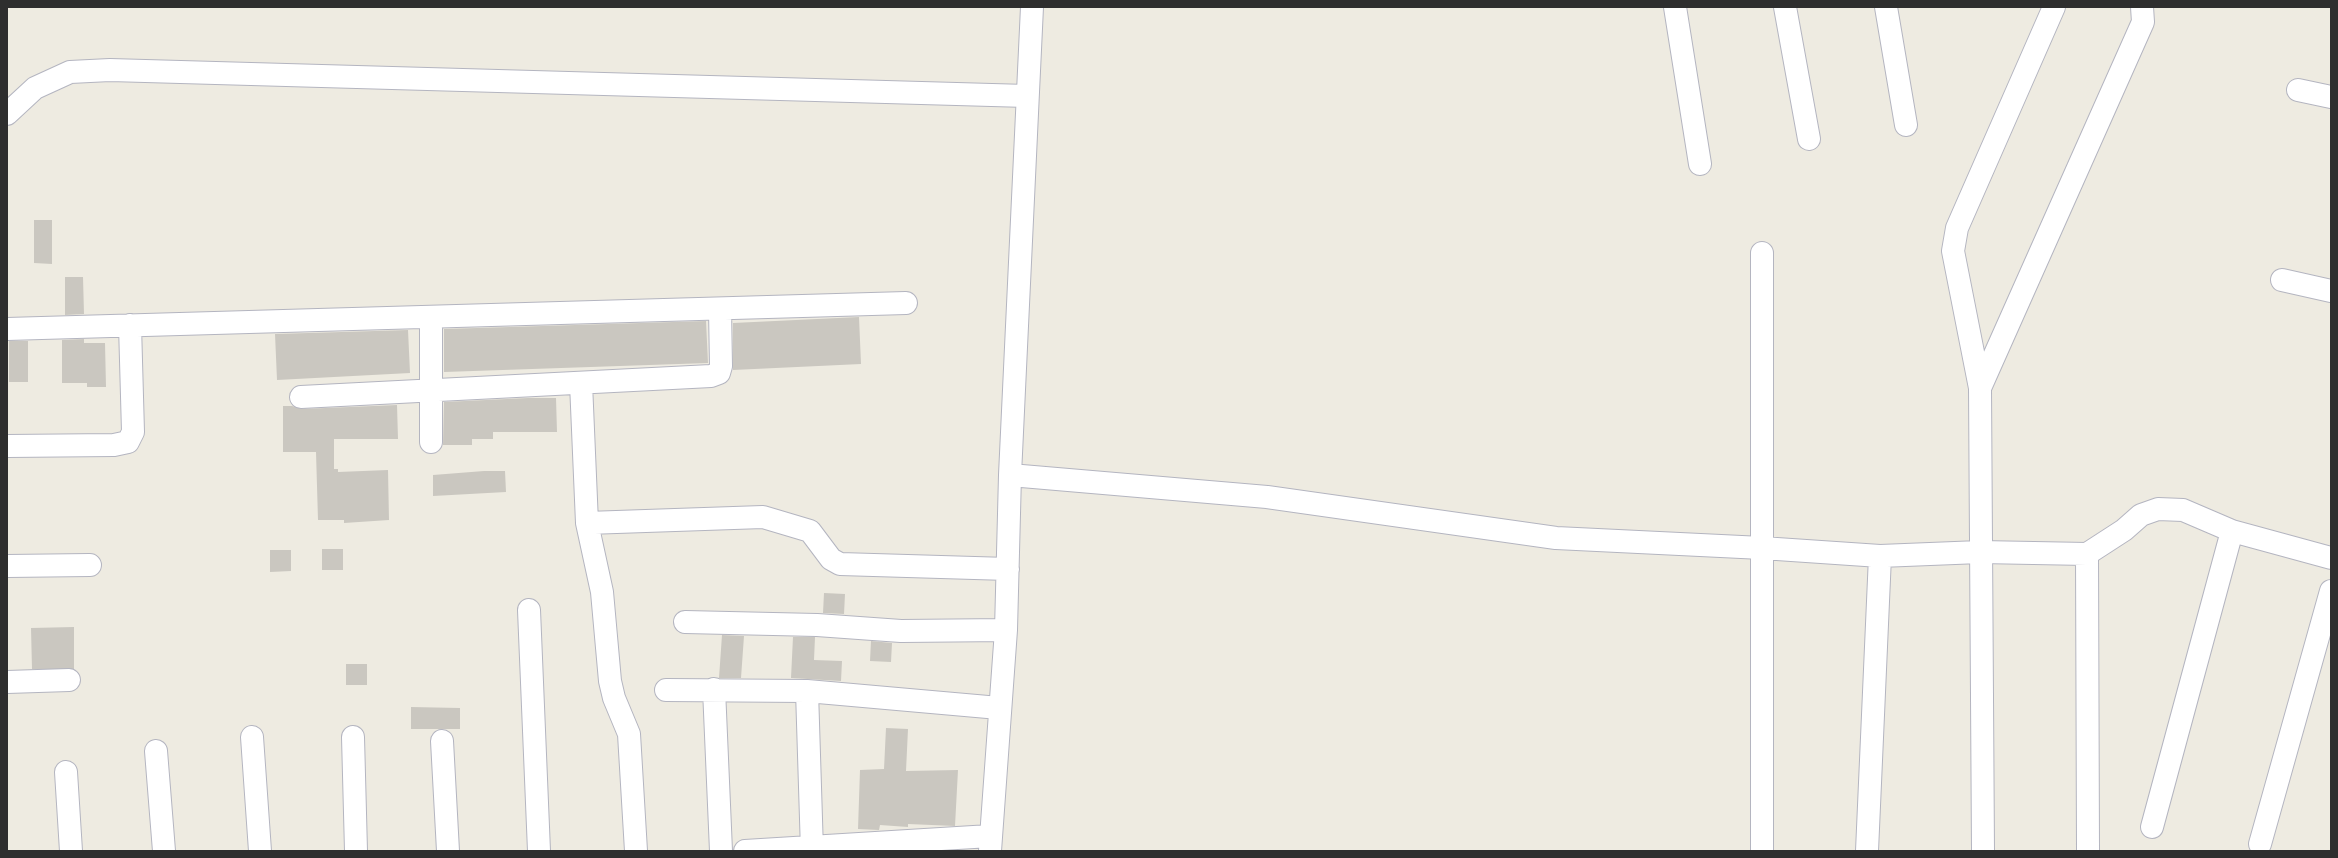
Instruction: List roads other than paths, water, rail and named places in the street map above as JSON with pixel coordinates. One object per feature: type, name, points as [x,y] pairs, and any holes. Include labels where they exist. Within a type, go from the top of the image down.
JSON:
[{"type":"street","points":[[745,851],[990,843],[1006,630],[1010,476],[1032,7]]},
{"type":"street","points":[[1675,7],[1700,164]]},
{"type":"street","points":[[1785,7],[1809,139]]},
{"type":"street","points":[[1886,7],[1906,125]]},
{"type":"street","points":[[1983,851],[1980,388],[1953,251],[1957,228],[2054,7]]},
{"type":"street","points":[[1980,388],[2143,22],[2142,7]]},
{"type":"street","points":[[7,114],[35,88],[70,72],[110,70],[1027,96]]},
{"type":"street","points":[[2298,90],[2331,97]]},
{"type":"street","points":[[1762,253],[1762,851]]},
{"type":"street","points":[[2282,280],[2331,291]]},
{"type":"street","points":[[7,329],[906,303]]},
{"type":"street","points":[[301,397],[711,376],[718,372],[721,366],[720,309]]},
{"type":"street","points":[[431,317],[431,442]]},
{"type":"street","points":[[7,446],[114,445],[128,442],[133,432],[130,325]]},
{"type":"street","points":[[581,382],[586,523],[602,592],[610,681],[614,698],[629,734],[636,851]]},
{"type":"street","points":[[1010,476],[1267,497],[1556,538],[1762,548],[1880,556],[1980,552],[2087,554],[2124,530],[2141,514],[2158,509],[2183,510],[2232,531],[2331,558]]},
{"type":"street","points":[[586,523],[763,517],[810,531],[831,559],[840,564],[1008,569]]},
{"type":"street","points":[[2152,826],[2232,531]]},
{"type":"street","points":[[2087,554],[2088,851]]},
{"type":"street","points":[[1867,851],[1880,556]]},
{"type":"street","points":[[7,566],[90,565]]},
{"type":"street","points":[[2260,844],[2331,591]]},
{"type":"street","points":[[528,610],[539,851]]},
{"type":"street","points":[[684,622],[818,625],[901,631],[1006,630]]},
{"type":"street","points":[[7,682],[69,680]]},
{"type":"street","points":[[666,690],[714,689],[807,691],[999,708]]},
{"type":"street","points":[[714,689],[721,851]]},
{"type":"street","points":[[807,691],[812,848]]},
{"type":"street","points":[[252,737],[260,851]]},
{"type":"street","points":[[352,737],[356,851]]},
{"type":"street","points":[[442,741],[448,851]]},
{"type":"street","points":[[156,751],[164,851]]},
{"type":"street","points":[[66,772],[71,851]]}]
